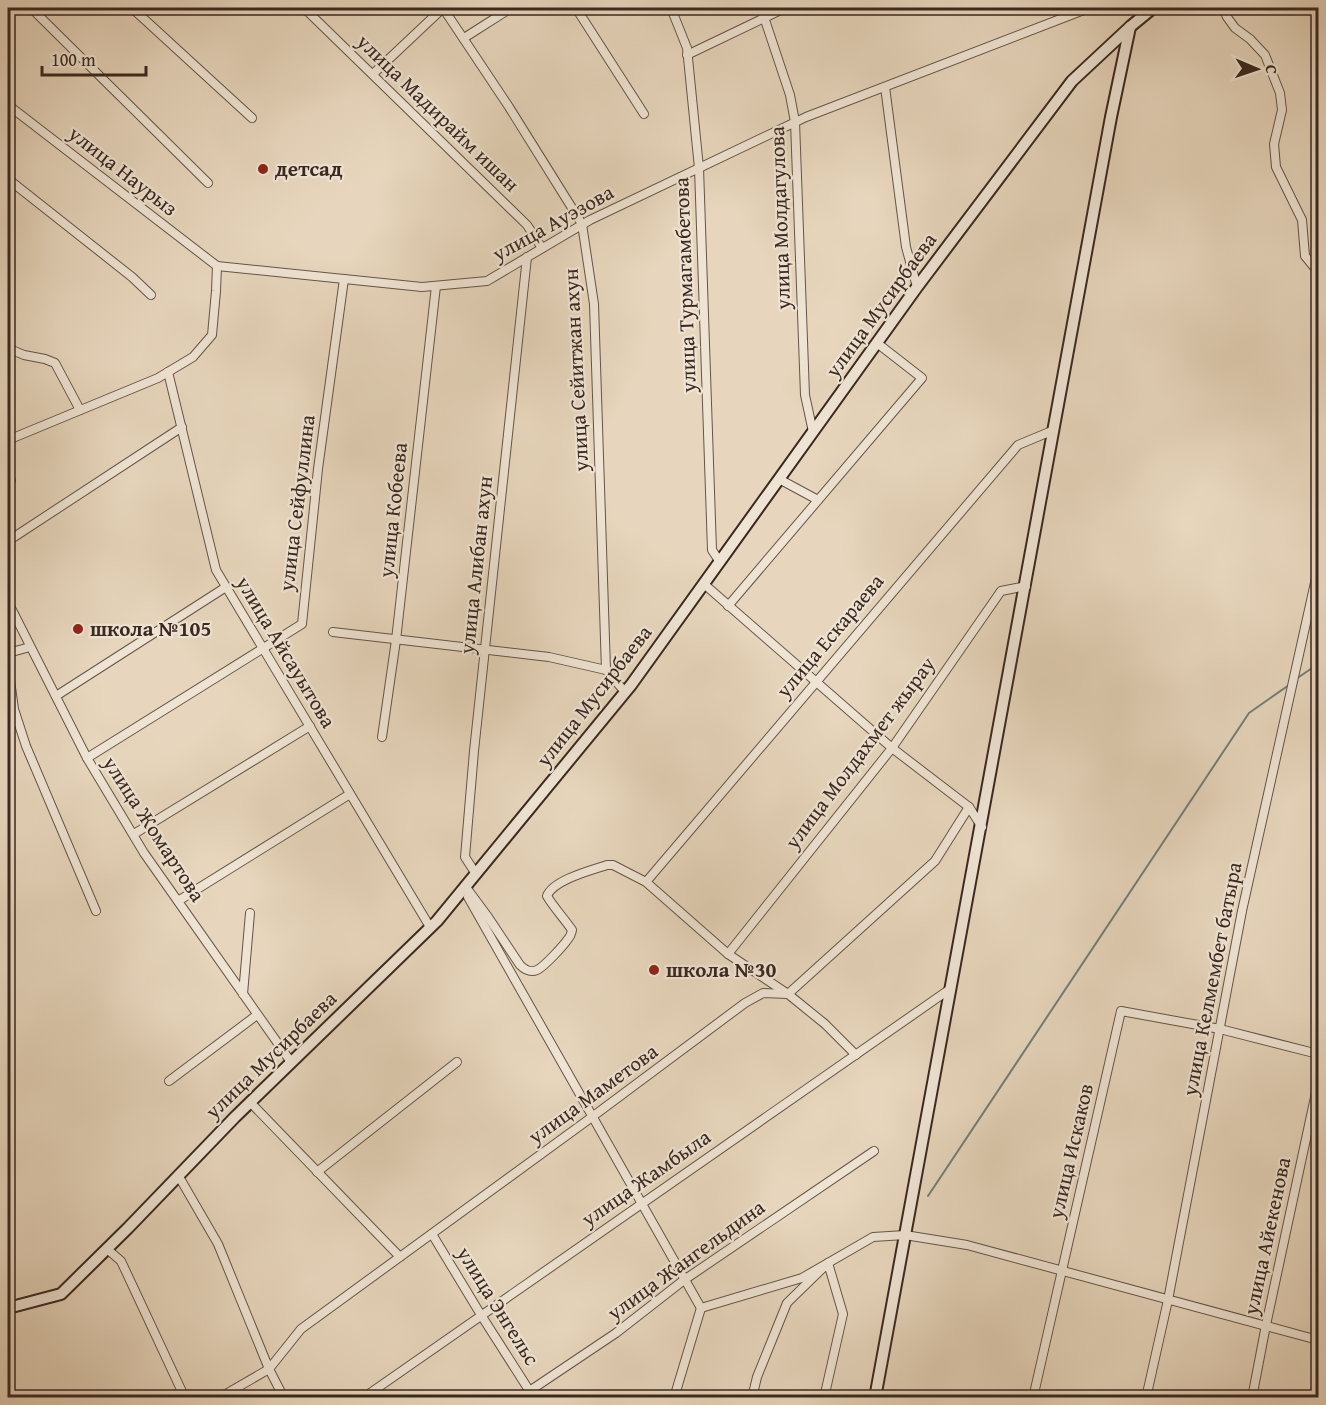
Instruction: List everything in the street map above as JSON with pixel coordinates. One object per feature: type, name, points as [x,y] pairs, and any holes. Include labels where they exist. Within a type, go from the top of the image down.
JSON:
[{"type":"street","name":"улица Наурыз","points":[[31,8],[208,183]]},
{"type":"street","points":[[132,8],[252,118]]},
{"type":"street","name":"улица Мадирайм ишан","points":[[304,8],[527,225],[542,248]]},
{"type":"street","points":[[373,74],[443,8]]},
{"type":"street","name":"улица Сейитжан ахун","points":[[443,8],[582,224],[594,304],[606,669]]},
{"type":"street","points":[[464,38],[511,8]]},
{"type":"street","points":[[576,8],[644,114]]},
{"type":"street","name":"улица Турмагамбетова","points":[[671,8],[687,48],[699,168],[712,550],[720,562]]},
{"type":"street","name":"улица Молдагулова","points":[[761,8],[789,95],[795,122],[805,395],[813,432]]},
{"type":"street","points":[[687,55],[785,8]]},
{"type":"street","name":"улица Ауэзова","points":[[217,266],[422,287],[487,281],[582,224],[795,122],[1089,8]]},
{"type":"street","name":"улица Мусирбаева","points":[[8,1308],[61,1294],[250,1102],[430,927],[625,692],[917,287],[1072,81],[1153,8]]},
{"type":"street","points":[[1223,8],[1235,28],[1250,39],[1264,55],[1280,93],[1282,110],[1274,144],[1276,167],[1302,220],[1305,256],[1318,270]]},
{"type":"street","points":[[875,1398],[1111,117],[1131,26]]},
{"type":"street","points":[[885,87],[906,247],[917,287]]},
{"type":"street","name":"улица Наурыз","points":[[8,105],[217,266]]},
{"type":"street","points":[[8,179],[132,277],[151,295]]},
{"type":"street","name":"улица Алибан ахун","points":[[476,874],[465,857],[474,751],[527,257]]},
{"type":"street","points":[[8,440],[158,378],[193,357],[212,335],[217,266]]},
{"type":"street","name":"улица Сейфуллина","points":[[87,758],[302,624],[318,469],[344,279]]},
{"type":"street","name":"улица Кобеева","points":[[382,737],[396,640],[436,286]]},
{"type":"street","points":[[728,606],[922,378],[877,343]]},
{"type":"street","points":[[8,346],[24,355],[55,363],[80,410]]},
{"type":"street","name":"улица Айсауытова","points":[[168,372],[216,570],[430,927]]},
{"type":"street","points":[[8,541],[182,427]]},
{"type":"street","name":"улица Ескараева","points":[[646,882],[1018,445],[1054,430]]},
{"type":"street","points":[[8,471],[11,481]]},
{"type":"street","points":[[779,479],[818,501]]},
{"type":"street","name":"улица Келмембет батыра","points":[[1146,1398],[1168,1300],[1242,911],[1318,569]]},
{"type":"street","points":[[704,584],[891,748],[969,807],[982,826]]},
{"type":"street","name":"улица Молдахмет жырау","points":[[728,954],[891,748],[1001,591],[1026,586]]},
{"type":"street","points":[[56,696],[226,587]]},
{"type":"street","name":"улица Жомартова","points":[[8,602],[87,758],[144,853],[291,1062]]},
{"type":"street","points":[[333,632],[549,657],[606,669],[625,692]]},
{"type":"street","points":[[8,653],[30,647]]},
{"type":"street","points":[[8,666],[14,709],[26,746],[96,911]]},
{"type":"street","points":[[134,834],[310,726]]},
{"type":"street","points":[[178,901],[351,794]]},
{"type":"street","points":[[788,994],[935,861],[969,807]]},
{"type":"street","points":[[464,887],[495,927],[520,965],[525,970],[538,970],[570,937],[572,930],[547,896],[549,891],[572,877],[613,865],[646,882],[728,954],[788,994],[825,1024],[856,1055]]},
{"type":"street","points":[[464,887],[700,1308],[674,1398]]},
{"type":"street","points":[[243,994],[250,913]]},
{"type":"street","name":"улица Жамбыла","points":[[363,1398],[950,989]]},
{"type":"street","name":"улица Маметова","points":[[219,1398],[269,1369],[301,1329],[592,1118],[745,1003],[763,993],[788,994]]},
{"type":"street","name":"улица Искаков","points":[[1034,1398],[1121,1011],[1220,1029]]},
{"type":"street","points":[[169,1081],[258,1015]]},
{"type":"street","points":[[1220,1029],[1318,1054]]},
{"type":"street","points":[[317,1172],[457,1062]]},
{"type":"street","name":"улица Айекенова","points":[[1252,1398],[1318,1083]]},
{"type":"street","points":[[250,1102],[400,1257]]},
{"type":"street","name":"улица Жангельдина","points":[[519,1398],[532,1394],[684,1281],[874,1151]]},
{"type":"street","points":[[178,1175],[218,1244],[269,1369],[284,1398]]},
{"type":"street","name":"улица Энгельс","points":[[432,1234],[532,1394]]},
{"type":"street","points":[[700,1308],[802,1278],[873,1237],[905,1234],[967,1245],[1318,1340]]},
{"type":"street","points":[[107,1249],[121,1261],[186,1398]]},
{"type":"street","points":[[752,1398],[787,1303],[828,1263]]},
{"type":"street","points":[[824,1398],[843,1314],[828,1263]]},
{"type":"waterway","points":[[1296,679],[1318,664]]},
{"type":"waterway","points":[[928,1196],[1249,713],[1289,685]]},
{"type":"place","name":"детсад","points":[[263,169]]},
{"type":"place","name":"школа №105","points":[[78,629]]},
{"type":"place","name":"школа №30","points":[[654,970]]}]
